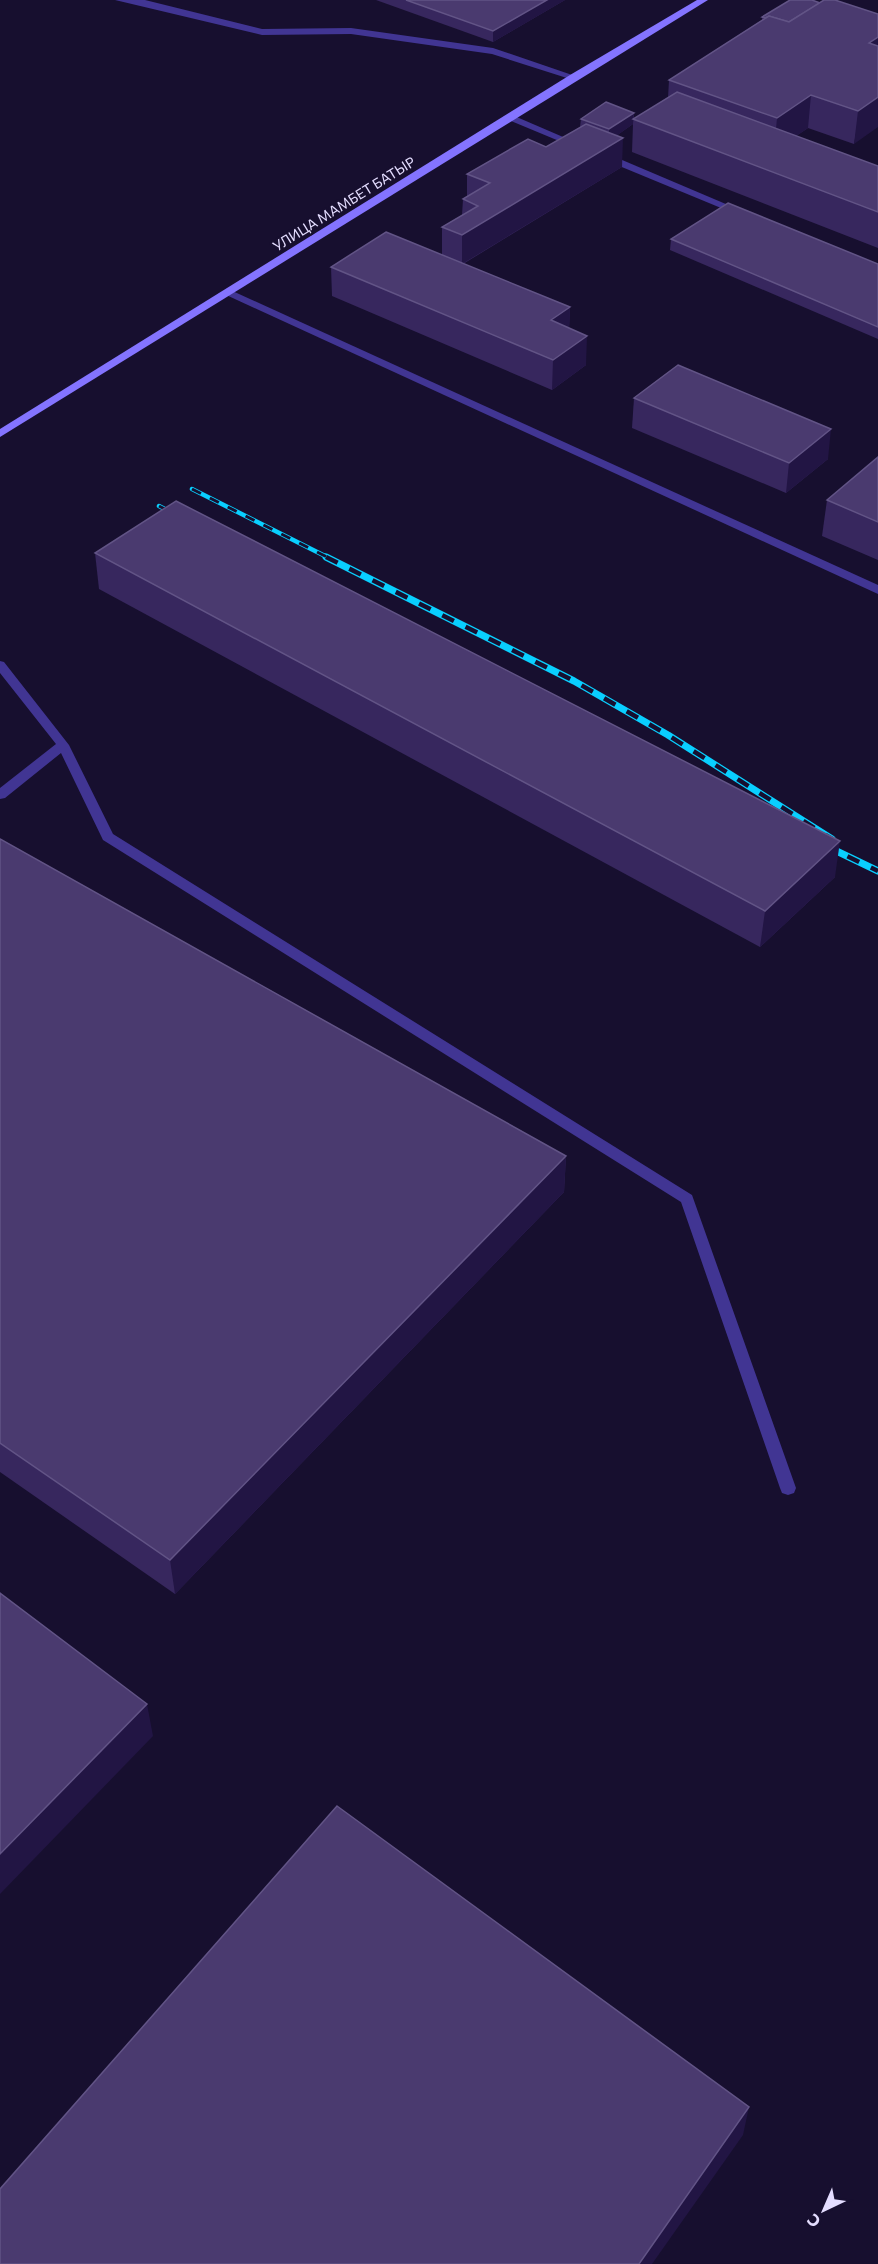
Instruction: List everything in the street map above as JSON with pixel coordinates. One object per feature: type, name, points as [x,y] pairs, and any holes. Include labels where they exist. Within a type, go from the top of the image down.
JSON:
[{"type":"main road","name":"УЛИЦА МАМБЕТ БАТЫР","points":[[0,434],[573,77],[703,0]]},
{"type":"lane","points":[[120,0],[138,1],[262,32],[351,31],[493,51],[573,77]]},
{"type":"lane","points":[[510,117],[585,148]]},
{"type":"lane","points":[[596,153],[748,216]]},
{"type":"lane","points":[[228,292],[878,590]]},
{"type":"lane","points":[[0,665],[63,745],[108,837],[687,1199],[788,1488]]},
{"type":"lane","points":[[0,795],[63,745]]},
{"type":"building","points":[[406,0],[547,0],[493,31]]},
{"type":"building","points":[[790,0],[812,0],[820,3],[789,22],[769,16],[762,17]]},
{"type":"building","points":[[824,0],[835,0],[878,14],[878,37],[869,43],[878,46],[878,97],[858,111],[811,95],[777,118],[669,80],[769,16],[789,22]]},
{"type":"building","points":[[677,92],[878,166],[878,212],[633,119]]},
{"type":"building","points":[[606,102],[634,113],[609,129],[581,119]]},
{"type":"building","points":[[586,124],[623,138],[462,235],[442,227],[478,206],[463,199],[490,183],[467,174],[528,139],[546,147]]},
{"type":"building","points":[[728,203],[878,264],[878,327],[671,239]]},
{"type":"building","points":[[386,232],[570,307],[551,320],[587,336],[553,360],[331,267]]},
{"type":"building","points":[[678,365],[831,429],[789,463],[634,398]]},
{"type":"building","points":[[878,457],[878,522],[827,500]]},
{"type":"building","points":[[176,501],[840,841],[765,911],[95,553]]},
{"type":"building","points":[[0,839],[566,1156],[170,1560],[0,1443]]},
{"type":"building","points":[[0,1593],[147,1704],[0,1854]]},
{"type":"building","points":[[337,1806],[749,2107],[639,2264],[0,2264],[0,2189]]},
{"type":"railway","points":[[192,489],[329,558]]},
{"type":"railway","points":[[159,506],[180,517]]},
{"type":"railway","points":[[326,557],[574,681],[668,735],[832,839]]},
{"type":"railway","points":[[824,845],[878,871]]}]
